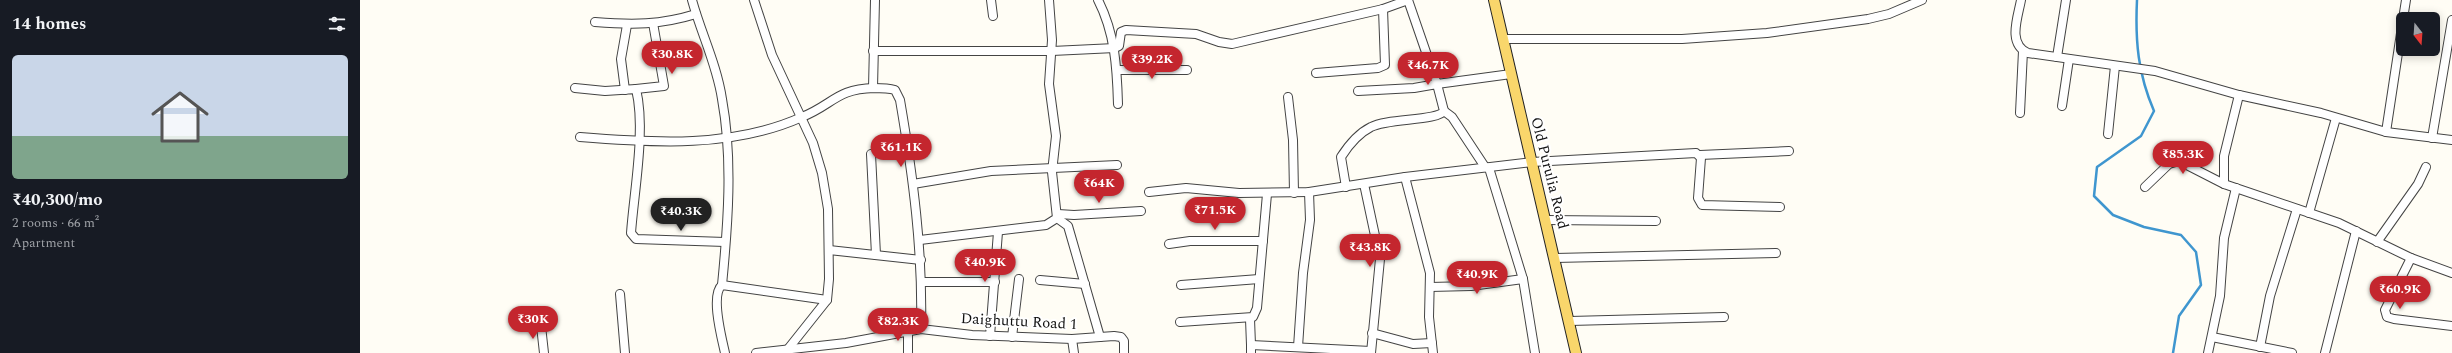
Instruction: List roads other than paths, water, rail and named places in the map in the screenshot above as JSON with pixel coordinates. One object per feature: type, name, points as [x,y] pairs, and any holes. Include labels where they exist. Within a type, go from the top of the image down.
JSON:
[{"type":"main road","name":"Old Purulia Road","points":[[1494,0],[1556,258],[1576,353]]},
{"type":"street","points":[[692,0],[719,83],[726,140],[728,170],[725,242],[722,285],[718,289],[718,318],[725,353]]},
{"type":"street","points":[[754,0],[772,55],[813,143],[825,186],[828,209],[829,250],[827,300],[788,349]]},
{"type":"street","points":[[873,88],[874,0]]},
{"type":"street","points":[[991,0],[992,16]]},
{"type":"street","points":[[1049,0],[1052,51],[1049,73],[1056,136],[1053,180],[1057,216],[1068,226],[1100,337]]},
{"type":"street","points":[[1098,0],[1104,12],[1115,48],[1118,104]]},
{"type":"street","points":[[874,51],[1052,51],[1115,48],[1119,46],[1121,32],[1126,30],[1196,34],[1219,42],[1232,44],[1383,9],[1408,0],[1437,84],[1444,111],[1452,117],[1485,167],[1489,168],[1523,279],[1535,353]]},
{"type":"street","points":[[1503,39],[1682,39],[1767,33],[1868,19],[1889,14],[1922,0]]},
{"type":"street","points":[[2021,0],[2015,35],[2019,47],[2023,51],[2155,71],[2386,132],[2452,140]]},
{"type":"street","points":[[2058,57],[2066,0]]},
{"type":"street","points":[[2404,12],[2406,0]]},
{"type":"street","points":[[1316,73],[1378,68],[1385,65],[1383,9]]},
{"type":"street","points":[[596,22],[627,25],[668,22],[696,14]]},
{"type":"street","points":[[2432,138],[2452,20]]},
{"type":"street","points":[[575,88],[605,91],[664,86],[653,23]]},
{"type":"street","points":[[625,90],[621,59],[627,25]]},
{"type":"street","points":[[2020,113],[2023,51]]},
{"type":"street","points":[[2386,132],[2397,56]]},
{"type":"street","points":[[2062,106],[2069,59]]},
{"type":"street","points":[[2108,134],[2115,66]]},
{"type":"street","points":[[1117,70],[1187,70]]},
{"type":"street","points":[[1358,91],[1414,88],[1511,74]]},
{"type":"street","points":[[580,137],[639,140],[726,140],[772,128],[802,117],[846,92],[873,88],[890,88],[898,93],[913,184],[920,240],[922,282],[921,329]]},
{"type":"street","points":[[636,89],[640,103],[639,140],[631,233],[636,240],[652,242],[725,242]]},
{"type":"street","points":[[2224,184],[2224,156],[2239,94]]},
{"type":"street","points":[[1288,97],[1293,140],[1294,193]]},
{"type":"street","points":[[1346,187],[1341,157],[1362,133],[1385,122],[1437,116],[1444,111]]},
{"type":"street","points":[[2309,213],[2336,118]]},
{"type":"street","points":[[1149,192],[1186,188],[1267,194],[1294,193],[1346,187],[1405,177],[1532,162],[1696,153],[1700,155],[1789,151]]},
{"type":"street","points":[[871,154],[876,255]]},
{"type":"street","points":[[1700,155],[1698,198],[1702,205],[1780,207]]},
{"type":"street","points":[[2145,187],[2169,164],[2179,161],[2224,184],[2356,231],[2411,258],[2452,272]]},
{"type":"street","points":[[913,184],[991,171],[1117,165]]},
{"type":"street","points":[[2376,242],[2418,184],[2426,167]]},
{"type":"street","points":[[1405,177],[1428,258],[1430,287],[1429,317],[1433,353]]},
{"type":"street","points":[[1250,319],[1251,349],[1298,347],[1371,352],[1380,259],[1364,184]]},
{"type":"street","points":[[2208,353],[2220,296],[2224,238],[2236,188]]},
{"type":"street","points":[[1298,347],[1303,273],[1310,220],[1309,192]]},
{"type":"street","points":[[1180,322],[1250,319],[1256,313],[1267,194]]},
{"type":"street","points":[[2260,347],[2270,296],[2297,209]]},
{"type":"street","points":[[920,240],[998,232],[1046,225],[1057,216],[1141,211]]},
{"type":"street","points":[[1546,220],[1656,221]]},
{"type":"street","points":[[2325,353],[2356,231]]},
{"type":"street","points":[[990,336],[998,232]]},
{"type":"street","points":[[1169,244],[1190,241],[1263,241]]},
{"type":"street","points":[[829,250],[921,260]]},
{"type":"street","points":[[1556,258],[1776,253]]},
{"type":"street","points":[[2411,258],[2385,310],[2387,317],[2452,326]]},
{"type":"street","points":[[1012,337],[1019,279]]},
{"type":"street","points":[[1181,285],[1259,279]]},
{"type":"street","points":[[1430,287],[1471,286],[1523,279]]},
{"type":"street","points":[[1040,280],[1085,284]]},
{"type":"street","points":[[922,282],[995,282]]},
{"type":"street","points":[[722,285],[827,300]]},
{"type":"street","points":[[620,294],[625,353]]},
{"type":"street","points":[[1570,321],[1724,317]]},
{"type":"street","points":[[542,326],[544,353]]},
{"type":"street","name":"Daighuttu Road 1","points":[[756,353],[846,343],[921,329],[990,336],[1072,340],[1100,337],[1121,337],[1124,341],[1124,353]]},
{"type":"street","points":[[908,332],[908,353]]},
{"type":"street","points":[[1372,333],[1413,344],[1432,343]]},
{"type":"street","points":[[2212,337],[2292,353]]},
{"type":"street","points":[[1072,340],[1074,353]]},
{"type":"waterway","points":[[2137,0],[2137,43],[2139,57],[2144,84],[2154,111],[2141,136],[2097,167],[2094,196],[2113,215],[2144,227],[2181,235],[2196,252],[2201,285],[2179,316],[2173,353]]}]
